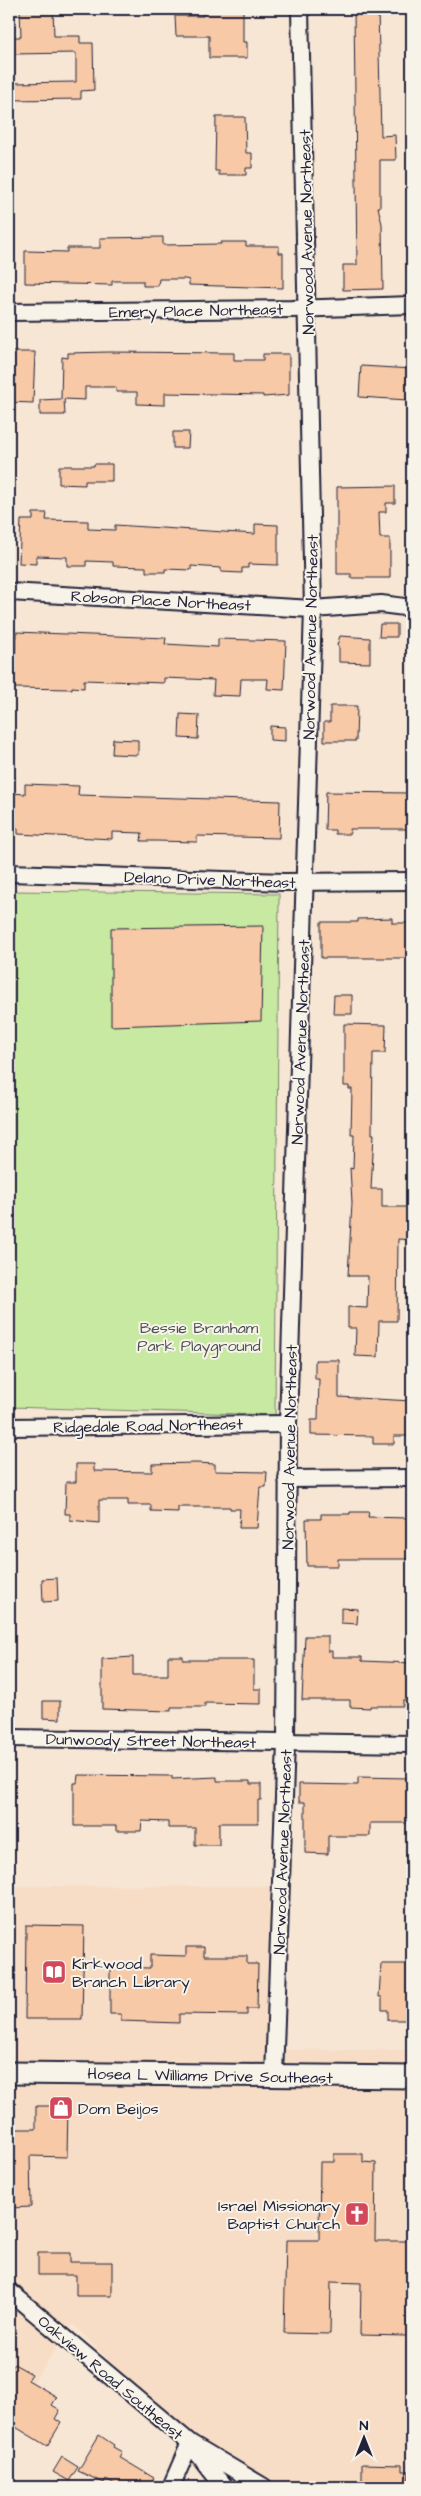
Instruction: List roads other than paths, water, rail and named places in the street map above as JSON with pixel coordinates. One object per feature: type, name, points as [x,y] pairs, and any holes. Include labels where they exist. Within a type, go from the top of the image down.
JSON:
[{"type":"street","name":"Norwood Avenue Northeast","points":[[274,2076],[286,1742],[288,1424],[313,609],[308,308],[300,9]]},
{"type":"street","name":"Emery Place Northeast","points":[[9,312],[308,308],[412,304]]},
{"type":"street","name":"Robson Place Northeast","points":[[9,592],[313,609],[381,604],[412,608]]},
{"type":"street","name":"Delano Drive Northeast","points":[[9,873],[305,882],[412,881]]},
{"type":"street","name":"Ridgedale Road Northeast","points":[[9,1427],[288,1424]]},
{"type":"street","points":[[287,1479],[412,1478]]},
{"type":"street","name":"Dunwoody Street Northeast","points":[[9,1738],[412,1744]]},
{"type":"street","name":"Hosea L Williams Drive Southeast","points":[[9,2073],[412,2077]]},
{"type":"street","name":"Oakview Road Southeast","points":[[9,2291],[190,2443],[264,2487]]},
{"type":"street","points":[[171,2487],[190,2443]]},
{"type":"street","name":"Oakview Road Southeast","points":[[190,2443],[224,2487]]},
{"type":"place","name":"Kirkwood Branch Library","points":[[54,1972]]},
{"type":"place","name":"Dom Beijos","points":[[61,2108]]},
{"type":"place","name":"Israel Missionary Baptist Church","points":[[357,2214]]},
{"type":"park label","name":"Bessie Branham Park Playground","points":[[199,1336]]}]
